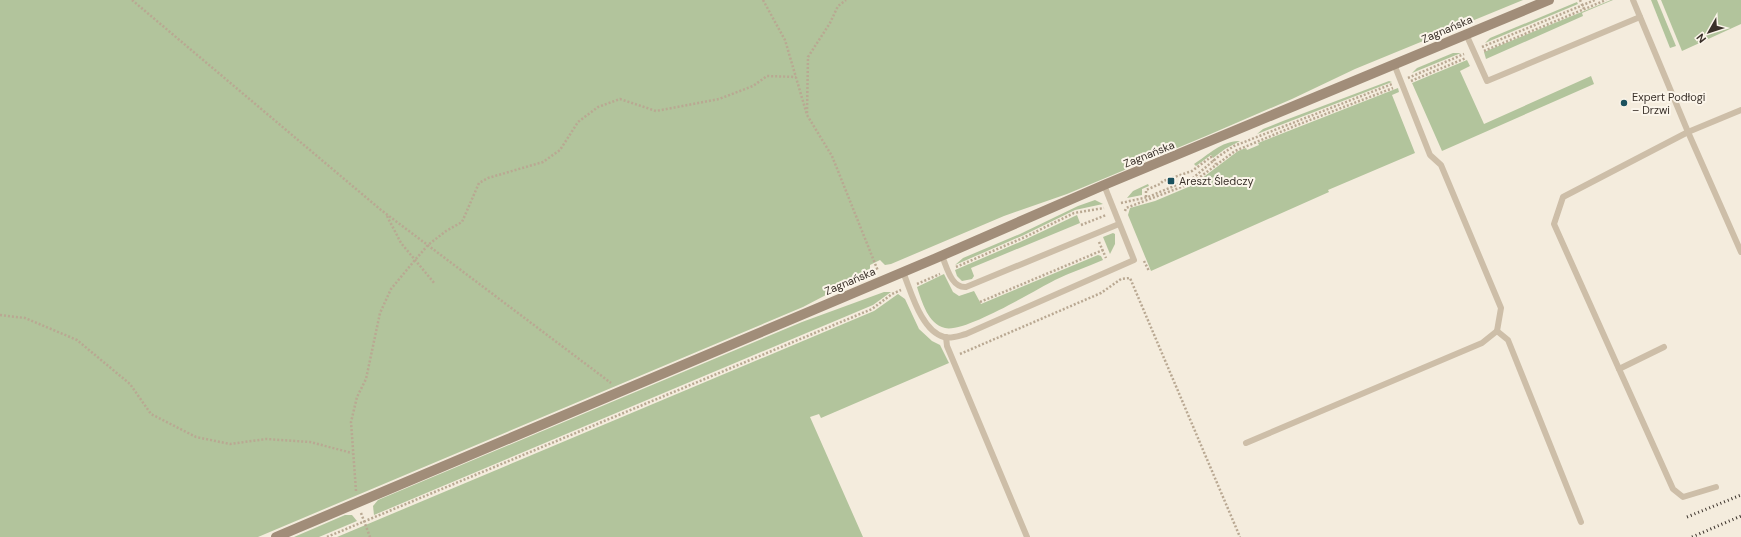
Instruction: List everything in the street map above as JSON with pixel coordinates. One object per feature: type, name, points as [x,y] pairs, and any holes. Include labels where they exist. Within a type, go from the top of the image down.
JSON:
[{"type":"street","name":"Zagnańska","points":[[276,537],[942,256],[1104,185],[1549,0]]},
{"type":"lane","points":[[1632,0],[1741,252]]},
{"type":"lane","points":[[1466,34],[1487,81],[1640,17]]},
{"type":"lane","points":[[1246,442],[1482,343],[1497,331],[1501,308],[1441,165],[1430,155],[1394,64]]},
{"type":"lane","points":[[1716,487],[1683,497],[1673,489],[1554,224],[1563,197],[1688,132],[1741,110]]},
{"type":"lane","points":[[903,272],[925,323],[934,332],[951,338],[966,334],[1134,260],[1104,185]]},
{"type":"lane","points":[[942,256],[955,284],[960,287],[966,287],[1119,224]]},
{"type":"lane","points":[[1497,331],[1508,340],[1581,522]]},
{"type":"lane","points":[[946,337],[947,346],[1027,537]]},
{"type":"lane","points":[[1619,369],[1664,347]]},
{"type":"path","points":[[132,0],[386,214],[621,391]]},
{"type":"path","points":[[763,0],[785,40],[807,115],[832,156],[882,281]]},
{"type":"path","points":[[807,115],[808,57],[830,23],[838,6],[846,0]]},
{"type":"path","points":[[1580,0],[1584,9]]},
{"type":"path","points":[[1484,46],[1595,0]]},
{"type":"path","points":[[1484,51],[1606,0]]},
{"type":"path","points":[[1411,76],[1464,55]]},
{"type":"path","points":[[1411,81],[1466,58]]},
{"type":"path","points":[[370,537],[357,502],[352,453],[351,422],[357,397],[366,379],[380,313],[391,290],[428,245],[446,231],[462,222],[479,183],[488,178],[543,162],[560,150],[578,122],[598,107],[620,99],[656,111],[718,99],[753,86],[767,76],[796,77]]},
{"type":"path","points":[[1124,202],[1146,197],[1193,178],[1213,161],[1239,144],[1394,84]]},
{"type":"path","points":[[1125,214],[1125,210],[1128,206],[1146,201],[1192,183],[1229,154],[1241,148],[1398,87]]},
{"type":"path","points":[[1146,201],[1146,190],[1160,184],[1163,181],[1192,171],[1211,157],[1216,164]]},
{"type":"path","points":[[955,267],[1026,237],[1074,213],[1106,208]]},
{"type":"path","points":[[386,214],[401,243],[435,284]]},
{"type":"path","points":[[1081,225],[1108,214]]},
{"type":"path","points":[[1098,239],[1106,258]]},
{"type":"path","points":[[980,302],[1103,250]]},
{"type":"path","points":[[1143,257],[1149,271]]},
{"type":"path","points":[[918,283],[942,272]]},
{"type":"path","points":[[952,357],[1101,293],[1116,281],[1124,278],[1130,278],[1240,537]]},
{"type":"path","points":[[327,537],[872,309],[895,293]]},
{"type":"path","points":[[0,314],[25,318],[77,340],[130,384],[151,414],[196,437],[230,444],[266,439],[310,442],[352,453]]},
{"type":"green space","points":[[0,0],[1523,0],[1355,69],[1292,99],[1067,194],[1004,216],[891,264],[885,265],[880,260],[870,265],[870,271],[868,273],[803,307],[258,537],[0,537]]},
{"type":"green space","points":[[1613,0],[1582,13],[1583,16],[1486,59],[1484,52]]},
{"type":"green space","points":[[1651,0],[1657,0],[1676,46],[1670,48]]},
{"type":"green space","points":[[1661,0],[1741,0],[1741,24],[1682,51]]},
{"type":"green space","points":[[1577,2],[1578,4],[1485,43],[1490,38]]},
{"type":"green space","points":[[1453,53],[1461,53],[1412,73],[1417,68]]},
{"type":"green space","points":[[1467,60],[1470,66],[1460,71],[1484,124],[1591,76],[1594,84],[1442,151],[1412,83]]},
{"type":"green space","points":[[1389,81],[1392,82],[1257,134],[1263,129]]},
{"type":"green space","points":[[1398,88],[1399,92],[1392,95],[1415,153],[1328,190],[1329,192],[1151,271],[1128,215],[1130,208],[1155,201],[1193,185],[1238,151],[1246,148],[1247,150],[1259,145],[1258,143]]},
{"type":"green space","points":[[1234,141],[1240,141],[1225,149],[1213,158],[1211,155],[1196,166],[1194,164],[1222,145]]},
{"type":"green space","points":[[1148,184],[1149,186],[1142,189],[1142,195],[1127,198],[1133,191]]},
{"type":"green space","points":[[1095,200],[1103,204],[1075,210],[1024,235],[955,265],[963,258],[1020,234],[1078,206]]},
{"type":"green space","points":[[1077,215],[1080,223],[971,268],[974,276],[972,279],[962,281],[957,276],[955,270]]},
{"type":"green space","points":[[1113,233],[1115,234],[1115,244],[1110,254],[1103,237]]},
{"type":"green space","points":[[1098,255],[1101,256],[1103,260],[1067,274],[983,318],[955,328],[945,328],[934,322],[926,312],[917,287],[944,274],[953,292],[959,296],[974,291],[981,304]]},
{"type":"green space","points":[[884,292],[891,292],[873,305],[374,515],[373,506],[378,500],[802,322]]},
{"type":"green space","points":[[898,294],[905,299],[919,329],[932,341],[940,345],[949,363],[821,418],[819,414],[810,417],[863,537],[337,537],[874,311]]},
{"type":"green space","points":[[345,515],[352,515],[357,521],[319,537],[294,537]]},
{"type":"railway","points":[[1687,517],[1741,495]]},
{"type":"railway","points":[[1692,537],[1741,516]]},
{"type":"place","name":"Expert Podłogi – Drzwi","points":[[1624,103]]},
{"type":"place","name":"Areszt Śledczy","points":[[1171,181]]}]
